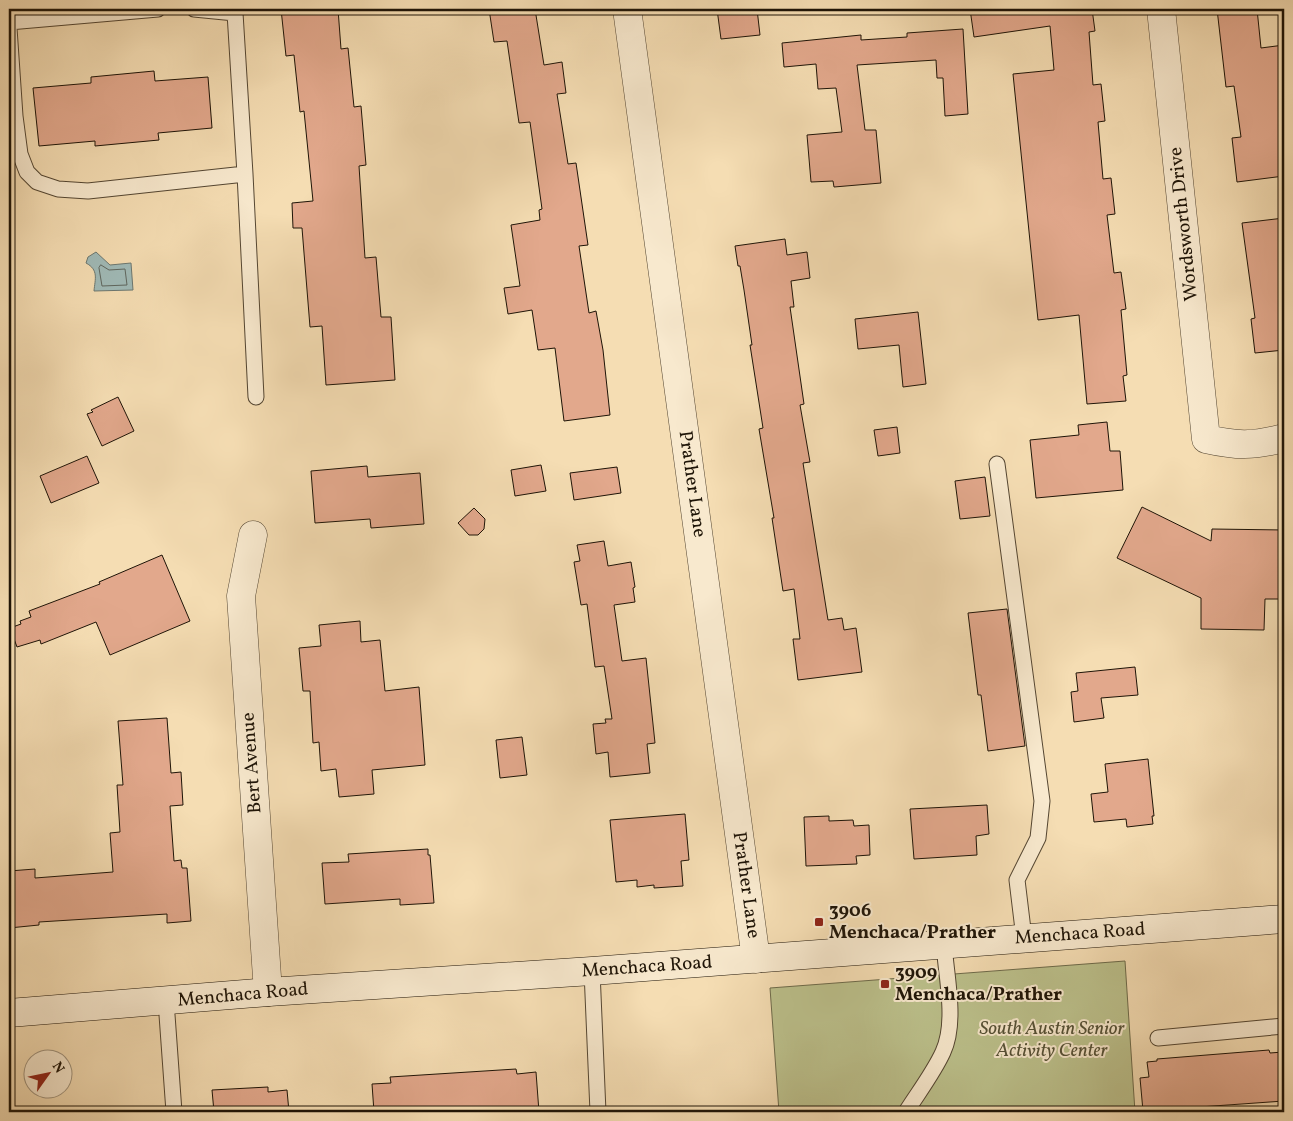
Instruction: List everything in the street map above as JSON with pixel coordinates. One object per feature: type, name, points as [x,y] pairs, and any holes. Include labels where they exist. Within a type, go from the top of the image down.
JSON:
[{"type":"street","name":"Prather Lane","points":[[627,9],[756,959]]},
{"type":"street","name":"Wordsworth Drive","points":[[1161,9],[1206,439],[1231,444],[1260,445],[1284,438]]},
{"type":"street","name":"Bert Avenue","points":[[252,535],[241,596],[268,992]]},
{"type":"street","name":"Menchaca Road","points":[[9,1013],[268,992],[592,971],[1284,919]]},
{"type":"lane","points":[[9,22],[158,9]]},
{"type":"lane","points":[[194,9],[235,13],[256,397]]},
{"type":"lane","points":[[9,28],[12,116],[26,172],[37,182],[58,189],[88,192],[245,174]]},
{"type":"lane","points":[[997,464],[1042,802],[1038,838],[1017,880],[1024,938]]},
{"type":"lane","points":[[906,1112],[943,1052],[949,1031],[944,944]]},
{"type":"lane","points":[[592,971],[598,1112]]},
{"type":"lane","points":[[166,1001],[174,1112]]},
{"type":"lane","points":[[1158,1038],[1284,1026]]},
{"type":"green space","name":"South Austin Senior Activity Center","points":[[1125,961],[1135,1112],[779,1112],[770,988]]},
{"type":"water","points":[[96,252],[110,265],[131,263],[133,290],[94,291],[95,272],[86,263],[88,257]]},
{"type":"building","points":[[281,9],[338,9],[341,49],[348,48],[354,107],[361,106],[366,165],[359,166],[365,258],[376,257],[381,317],[391,317],[395,380],[326,385],[322,326],[310,327],[302,228],[293,228],[292,203],[313,201],[304,111],[300,112],[294,55],[286,56]]},
{"type":"building","points":[[489,9],[535,9],[544,65],[562,62],[566,93],[557,94],[568,164],[576,163],[588,245],[579,246],[589,313],[596,311],[603,350],[610,415],[564,421],[555,348],[538,350],[532,310],[508,314],[504,288],[520,286],[511,225],[540,220],[539,210],[542,209],[530,122],[519,123],[507,41],[494,42]]},
{"type":"building","points":[[717,9],[757,9],[760,35],[721,39]]},
{"type":"building","points":[[970,9],[1092,9],[1095,31],[1089,32],[1093,85],[1101,84],[1105,121],[1098,122],[1103,179],[1111,178],[1115,214],[1107,215],[1114,273],[1121,272],[1126,309],[1121,310],[1127,375],[1123,376],[1126,401],[1087,404],[1079,315],[1038,320],[1013,74],[1054,70],[1050,26],[974,37]]},
{"type":"building","points":[[1217,9],[1257,9],[1261,48],[1284,45],[1284,176],[1237,182],[1232,138],[1241,137],[1234,86],[1226,87]]},
{"type":"building","points":[[963,29],[968,114],[945,116],[943,78],[937,78],[936,60],[857,65],[865,130],[876,130],[881,183],[834,187],[833,181],[811,182],[807,135],[842,132],[836,88],[818,89],[816,64],[784,67],[782,43],[861,35],[861,40],[907,37],[907,33]]},
{"type":"building","points":[[154,71],[155,81],[208,77],[212,128],[158,133],[159,140],[95,146],[95,141],[39,146],[33,88],[91,83],[91,77]]},
{"type":"building","points":[[1284,218],[1284,350],[1255,353],[1251,319],[1255,318],[1242,223]]},
{"type":"building","points":[[785,239],[787,255],[807,252],[810,278],[791,281],[794,307],[790,307],[804,404],[800,405],[810,462],[803,463],[828,620],[842,618],[844,630],[856,628],[862,672],[798,680],[793,639],[800,639],[794,589],[783,591],[772,518],[774,518],[759,429],[763,428],[750,345],[752,345],[740,266],[738,266],[735,246]]},
{"type":"building","points":[[918,312],[926,384],[903,387],[899,345],[858,349],[855,319]]},
{"type":"building","points":[[118,397],[134,431],[102,446],[87,414],[93,412],[91,410]]},
{"type":"building","points":[[1107,422],[1110,451],[1120,451],[1123,490],[1036,498],[1030,440],[1079,435],[1078,425]]},
{"type":"building","points":[[897,427],[900,453],[878,456],[874,430]]},
{"type":"building","points":[[87,456],[99,483],[51,503],[40,476]]},
{"type":"building","points":[[541,465],[546,491],[515,496],[511,470]]},
{"type":"building","points":[[367,466],[368,477],[420,473],[424,524],[371,528],[370,519],[315,523],[311,471]]},
{"type":"building","points":[[617,467],[621,493],[574,500],[570,473]]},
{"type":"building","points":[[985,477],[990,516],[960,519],[955,481]]},
{"type":"building","points":[[1142,507],[1211,541],[1212,529],[1284,530],[1284,599],[1265,599],[1264,630],[1201,629],[1201,598],[1117,558]]},
{"type":"building","points":[[474,508],[485,519],[484,529],[478,535],[469,535],[458,523]]},
{"type":"building","points":[[604,541],[608,566],[631,562],[635,602],[614,605],[622,661],[646,658],[655,743],[647,744],[650,773],[610,777],[608,752],[596,754],[593,724],[606,723],[605,719],[612,719],[604,666],[595,667],[587,604],[581,605],[574,562],[580,561],[577,545]]},
{"type":"building","points":[[162,555],[190,621],[110,655],[96,622],[41,644],[40,640],[17,647],[10,628],[21,624],[20,621],[31,617],[29,611],[100,584],[99,582]]},
{"type":"building","points":[[1007,609],[1025,746],[988,751],[981,695],[978,695],[968,613]]},
{"type":"building","points":[[360,621],[361,642],[380,640],[385,691],[419,687],[425,765],[372,770],[374,794],[339,797],[336,769],[321,771],[319,742],[313,743],[310,691],[303,691],[299,648],[321,646],[319,625]]},
{"type":"building","points":[[1135,667],[1138,695],[1101,698],[1104,718],[1074,722],[1071,692],[1078,691],[1076,673]]},
{"type":"building","points":[[167,718],[171,773],[181,772],[183,805],[170,806],[174,861],[181,860],[182,868],[187,868],[191,921],[167,923],[167,914],[39,922],[39,925],[9,928],[9,871],[35,869],[35,878],[113,872],[110,833],[120,832],[117,785],[123,785],[118,721]]},
{"type":"building","points":[[522,737],[527,775],[500,778],[496,740]]},
{"type":"building","points":[[1148,759],[1154,816],[1152,816],[1153,824],[1127,827],[1126,819],[1094,822],[1091,794],[1108,792],[1105,764]]},
{"type":"building","points":[[987,805],[989,834],[976,836],[977,855],[914,859],[910,809]]},
{"type":"building","points":[[685,814],[689,860],[681,861],[683,886],[654,888],[654,885],[637,887],[637,880],[616,882],[610,820]]},
{"type":"building","points":[[829,816],[829,821],[853,820],[854,826],[869,825],[870,855],[856,856],[857,864],[806,866],[804,817]]},
{"type":"building","points":[[428,849],[434,903],[400,905],[400,899],[325,904],[322,863],[349,862],[348,854]]},
{"type":"building","points":[[1269,1050],[1270,1053],[1283,1052],[1284,1101],[1143,1111],[1140,1078],[1149,1077],[1147,1062],[1157,1061],[1157,1059]]},
{"type":"building","points":[[516,1069],[517,1074],[536,1072],[539,1112],[374,1112],[372,1084],[391,1083],[390,1077]]},
{"type":"building","points":[[268,1087],[268,1092],[287,1090],[289,1112],[214,1112],[212,1090]]},
{"type":"place","name":"3906 Menchaca/Prather","points":[[819,922]]},
{"type":"place","name":"3909 Menchaca/Prather","points":[[885,984]]}]
